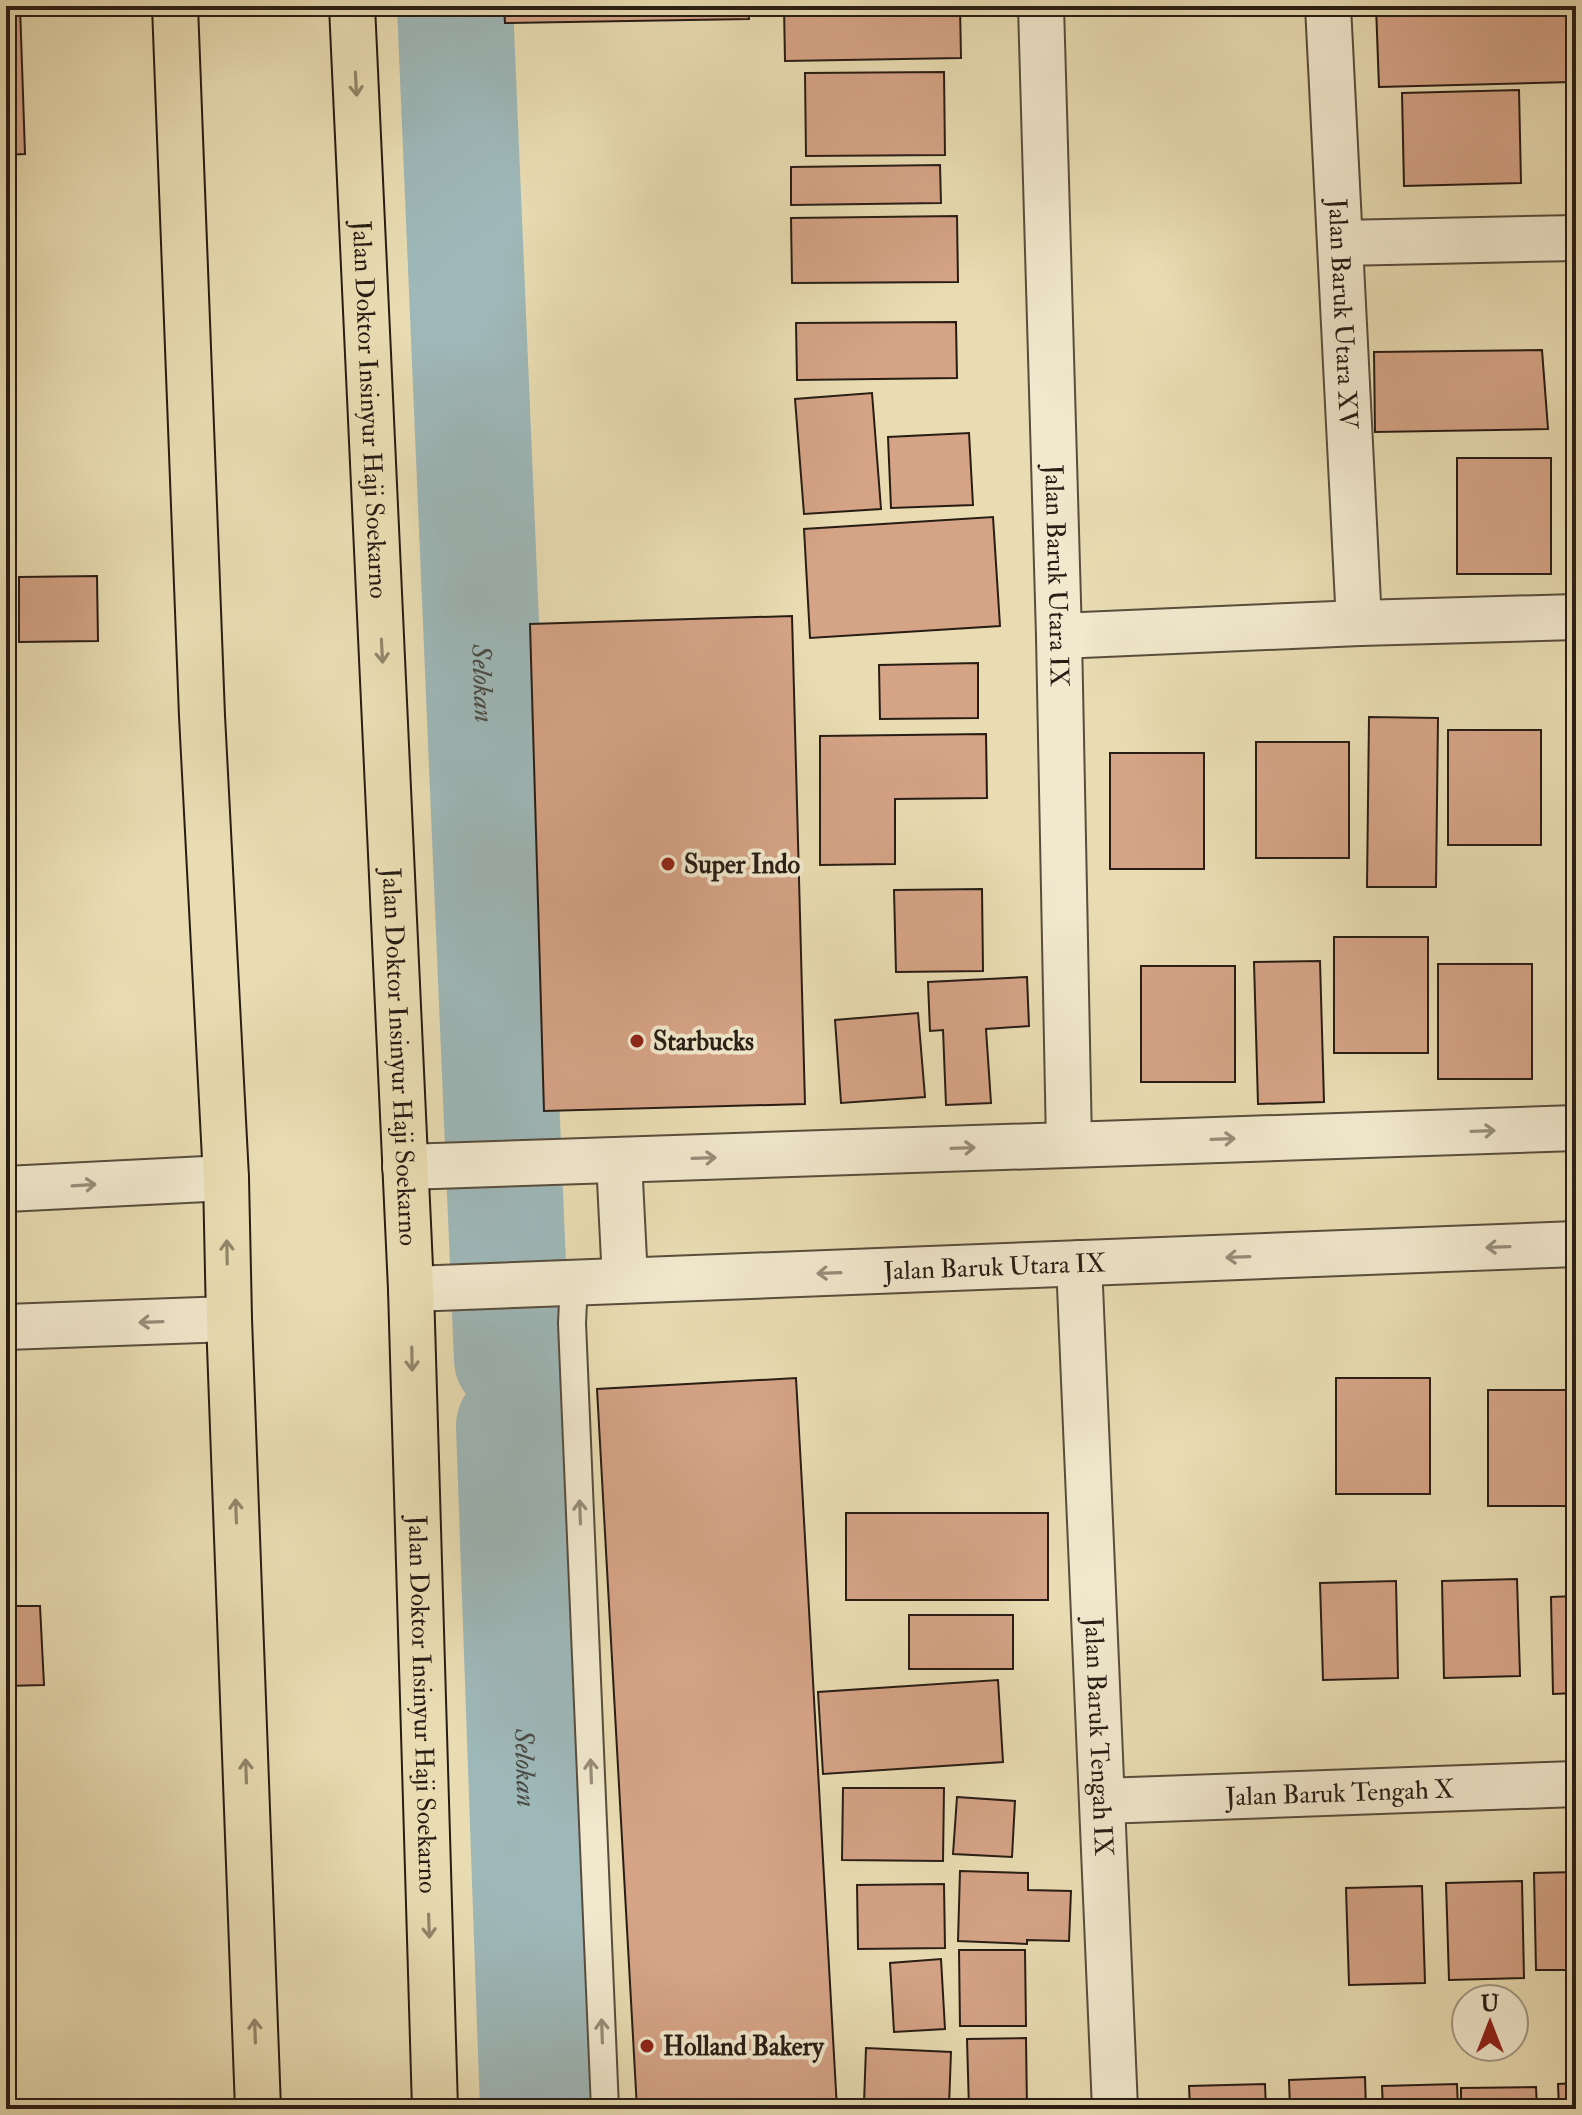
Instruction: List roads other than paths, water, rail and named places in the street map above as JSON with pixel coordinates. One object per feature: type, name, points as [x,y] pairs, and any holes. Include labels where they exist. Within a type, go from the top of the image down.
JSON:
[{"type":"main road","points":[[175,6],[202,716],[226,1178],[258,2109]]},
{"type":"main road","name":"Jalan Doktor Insinyur Haji Soekarno","points":[[352,6],[411,1289],[435,2109]]},
{"type":"street","name":"Jalan Baruk Utara IX","points":[[1041,6],[1059,636],[1069,1144]]},
{"type":"street","name":"Jalan Baruk Utara XV","points":[[1328,6],[1359,623]]},
{"type":"street","points":[[1340,243],[1576,238]]},
{"type":"street","points":[[1059,636],[1576,617]]},
{"type":"street","points":[[405,1167],[1576,1128]]},
{"type":"street","points":[[619,1160],[625,1280]]},
{"type":"street","points":[[6,1189],[226,1178]]},
{"type":"street","name":"Jalan Baruk Utara IX","points":[[411,1289],[1576,1244]]},
{"type":"street","name":"Jalan Baruk Tengah IX","points":[[1079,1263],[1115,2109]]},
{"type":"street","points":[[6,1327],[229,1319]]},
{"type":"street","name":"Jalan Baruk Tengah X","points":[[1102,1801],[1576,1784]]},
{"type":"lane","points":[[557,1283],[572,1323],[605,2109]]},
{"type":"waterway","name":"Selokan","points":[[455,6],[512,1359]]},
{"type":"waterway","name":"Selokan","points":[[514,1426],[538,2109]]},
{"type":"place","name":"Super Indo","points":[[668,864]]},
{"type":"place","name":"Starbucks","points":[[637,1041]]},
{"type":"place","name":"Holland Bakery","points":[[647,2046]]}]
